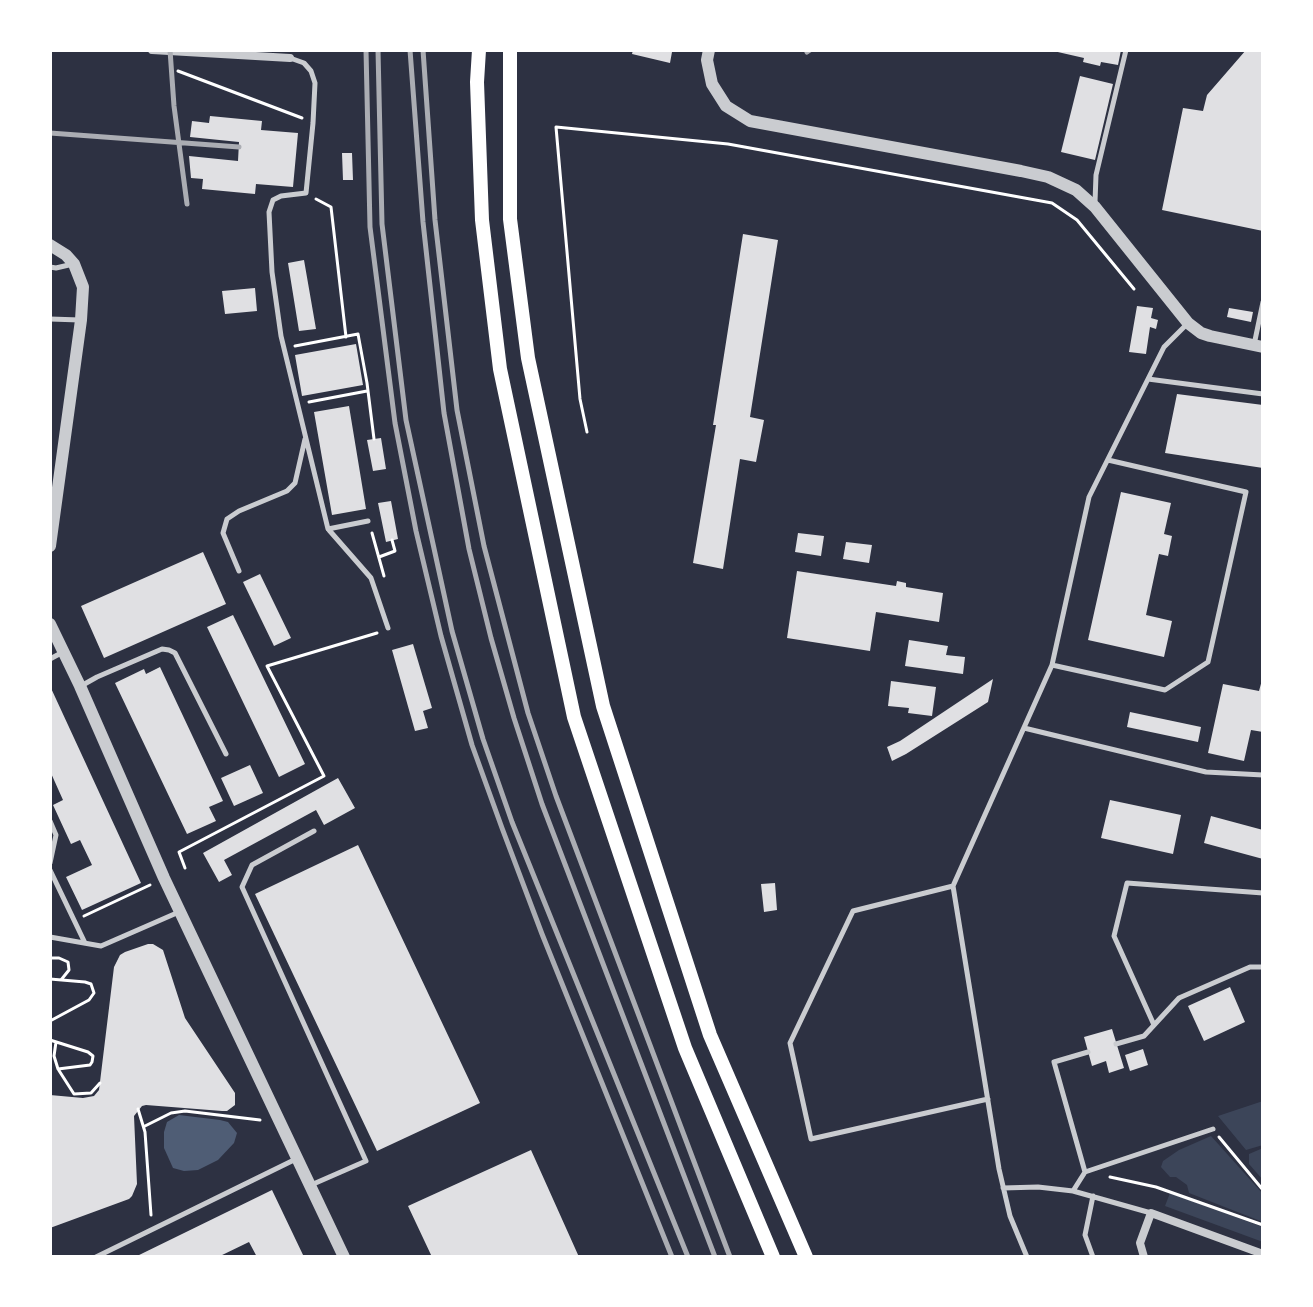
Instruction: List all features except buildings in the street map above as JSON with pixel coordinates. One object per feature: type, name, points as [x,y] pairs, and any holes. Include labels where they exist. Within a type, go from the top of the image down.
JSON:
[{"type":"main road","points":[[478,50],[482,220],[500,369],[574,717],[685,1048],[773,1257]]},
{"type":"main road","points":[[510,51],[510,219],[528,358],[603,706],[710,1035],[806,1257]]},
{"type":"street","points":[[152,50],[269,53],[290,58]]},
{"type":"street","points":[[709,50],[707,60],[712,84],[726,106],[750,121],[1048,177],[1076,190],[1095,207],[1188,323],[1210,336],[1259,346]]},
{"type":"street","points":[[50,245],[74,264],[83,287],[81,320],[54,488],[50,546]]},
{"type":"street","points":[[50,624],[180,912],[344,1257]]},
{"type":"street","points":[[1144,1257],[1140,1243],[1151,1213],[1263,1254]]},
{"type":"lane","points":[[1095,207],[1096,175],[1126,50]]},
{"type":"lane","points":[[290,58],[304,63],[315,83],[306,193],[273,200],[269,212],[272,272],[284,348],[328,529],[371,578],[386,629]]},
{"type":"lane","points":[[50,267],[74,264]]},
{"type":"lane","points":[[1259,346],[1263,302]]},
{"type":"lane","points":[[50,319],[81,320]]},
{"type":"lane","points":[[1027,1257],[1010,1216],[1003,1188],[953,886],[1052,665],[1089,497],[1164,347],[1188,323]]},
{"type":"lane","points":[[1148,379],[1263,394]]},
{"type":"lane","points":[[239,571],[223,533],[224,525],[232,515],[287,491],[295,483],[305,436]]},
{"type":"lane","points":[[1052,665],[1165,690],[1208,662],[1246,492],[1108,460]]},
{"type":"lane","points":[[328,529],[368,521]]},
{"type":"lane","points":[[80,686],[162,649],[169,650],[175,653],[226,754]]},
{"type":"lane","points":[[50,659],[63,652]]},
{"type":"lane","points":[[1024,728],[1206,772],[1263,775]]},
{"type":"lane","points":[[50,821],[56,835],[50,863]]},
{"type":"lane","points":[[310,1186],[366,1161],[242,887],[252,865],[314,831]]},
{"type":"lane","points":[[50,870],[85,943]]},
{"type":"lane","points":[[1154,1025],[1114,936],[1127,883],[1263,893]]},
{"type":"lane","points":[[953,886],[853,911],[790,1043],[811,1139],[988,1099]]},
{"type":"lane","points":[[50,937],[101,946],[180,912]]},
{"type":"lane","points":[[1116,1044],[1144,1036],[1179,998],[1250,967],[1263,967]]},
{"type":"lane","points":[[1085,1172],[1054,1062],[1088,1052]]},
{"type":"lane","points":[[1073,1191],[1085,1172],[1213,1129]]},
{"type":"lane","points":[[96,1257],[297,1158]]},
{"type":"lane","points":[[1003,1188],[1038,1187],[1073,1191],[1151,1213]]},
{"type":"lane","points":[[1093,1196],[1085,1235],[1093,1257]]},
{"type":"path","points":[[178,71],[313,123]]},
{"type":"path","points":[[587,432],[580,399],[556,127],[728,144],[1052,203],[1077,220],[1134,289]]},
{"type":"path","points":[[306,193],[331,207],[346,337]]},
{"type":"path","points":[[284,348],[358,334],[374,439]]},
{"type":"path","points":[[297,404],[367,391]]},
{"type":"path","points":[[368,521],[383,572]]},
{"type":"path","points":[[379,557],[395,551],[392,540]]},
{"type":"path","points":[[185,868],[179,852],[324,776],[267,666],[386,629]]},
{"type":"path","points":[[74,920],[150,885]]},
{"type":"path","points":[[50,958],[68,962],[69,970],[61,980]]},
{"type":"path","points":[[50,979],[91,984],[94,993],[89,1000],[50,1021]]},
{"type":"path","points":[[50,1040],[88,1052],[93,1059],[90,1065],[58,1069]]},
{"type":"path","points":[[56,1042],[54,1056],[58,1069],[74,1094],[91,1093],[100,1083]]},
{"type":"path","points":[[138,1109],[145,1126],[152,1230]]},
{"type":"path","points":[[145,1126],[171,1113],[185,1111],[260,1120]]},
{"type":"path","points":[[1213,1129],[1263,1190]]},
{"type":"path","points":[[1085,1172],[1156,1187],[1263,1225]]},
{"type":"shaded area","points":[[1263,1101],[1263,1145],[1246,1150],[1218,1116]]},
{"type":"shaded area","points":[[179,1115],[228,1122],[237,1133],[234,1143],[218,1160],[198,1170],[173,1168],[164,1148],[164,1132],[167,1122]]},
{"type":"shaded area","points":[[1211,1136],[1263,1194],[1263,1222],[1189,1193],[1187,1185],[1176,1177],[1170,1177],[1161,1167],[1163,1161],[1179,1150]]},
{"type":"shaded area","points":[[1263,1148],[1263,1180],[1249,1164],[1249,1154]]},
{"type":"shaded area","points":[[1170,1193],[1263,1227],[1263,1242],[1165,1206]]},
{"type":"railway","points":[[170,50],[187,204]]},
{"type":"railway","points":[[366,50],[370,227],[395,423],[441,636],[472,745],[502,828],[672,1257]]},
{"type":"railway","points":[[378,50],[382,224],[406,420],[452,631],[483,739],[512,822],[688,1257]]},
{"type":"railway","points":[[410,50],[423,222],[444,413],[469,549],[491,638],[542,804],[715,1257]]},
{"type":"railway","points":[[423,50],[435,220],[457,410],[484,546],[528,713],[556,796],[730,1257]]},
{"type":"railway","points":[[50,133],[239,147]]}]
